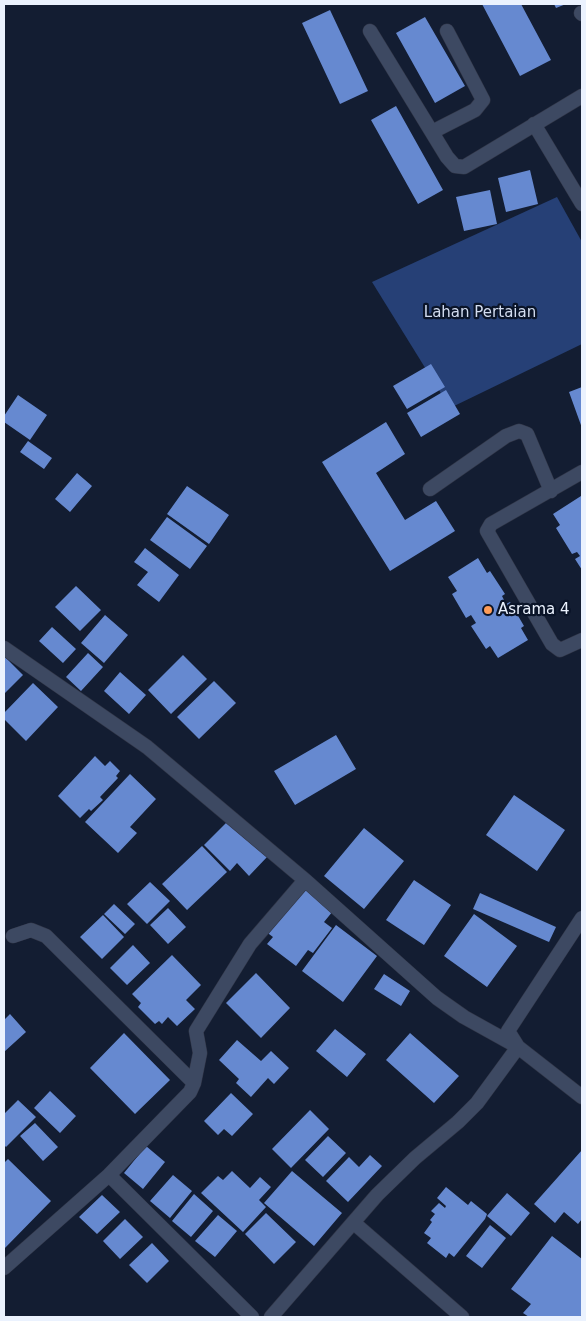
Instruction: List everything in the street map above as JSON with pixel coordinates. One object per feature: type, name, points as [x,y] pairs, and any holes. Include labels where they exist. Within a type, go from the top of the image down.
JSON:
[{"type":"street","points":[[370,31],[455,166],[464,167],[582,96]]},
{"type":"street","points":[[432,132],[475,110],[483,100],[447,31]]},
{"type":"street","points":[[534,124],[582,204]]},
{"type":"street","points":[[430,489],[506,436],[519,432],[527,434],[551,491]]},
{"type":"street","points":[[582,472],[491,524],[486,531],[552,644],[560,650],[582,640]]},
{"type":"street","points":[[4,648],[147,747],[171,766],[305,880],[437,998],[464,1017],[518,1047],[582,1096]]},
{"type":"street","points":[[4,1268],[109,1175],[190,1092],[194,1083],[200,1053],[196,1031],[250,944],[305,880]]},
{"type":"street","points":[[518,1047],[508,1031],[582,918]]},
{"type":"street","points":[[13,936],[31,930],[46,936],[194,1083]]},
{"type":"street","points":[[271,1317],[377,1195],[415,1158],[458,1122],[477,1103],[518,1047]]},
{"type":"street","points":[[109,1175],[252,1317]]},
{"type":"street","points":[[354,1223],[462,1317]]},
{"type":"green space","name":"Lahan Pertaian","points":[[557,197],[582,242],[582,344],[450,408],[372,282]]},
{"type":"building","points":[[482,4],[521,4],[551,60],[520,76]]},
{"type":"building","points":[[554,4],[566,4],[556,8]]},
{"type":"building","points":[[330,10],[368,91],[340,104],[302,23]]},
{"type":"building","points":[[425,17],[465,86],[435,103],[396,33]]},
{"type":"building","points":[[396,106],[443,190],[418,204],[371,120]]},
{"type":"building","points":[[530,170],[538,204],[506,212],[498,178]]},
{"type":"building","points":[[490,190],[497,224],[464,231],[456,197]]},
{"type":"building","points":[[431,364],[445,387],[407,409],[393,386]]},
{"type":"building","points":[[582,387],[582,428],[569,392]]},
{"type":"building","points":[[446,390],[460,414],[421,437],[407,413]]},
{"type":"building","points":[[18,395],[47,415],[30,440],[4,422],[4,416]]},
{"type":"building","points":[[386,422],[405,454],[376,473],[405,520],[436,501],[455,531],[390,571],[322,462]]},
{"type":"building","points":[[28,441],[52,458],[44,469],[20,452]]},
{"type":"building","points":[[77,473],[92,486],[70,512],[55,499]]},
{"type":"building","points":[[187,486],[229,515],[209,544],[167,514]]},
{"type":"building","points":[[581,496],[582,570],[575,559],[580,556],[577,552],[572,554],[556,528],[560,525],[553,514]]},
{"type":"building","points":[[167,517],[207,546],[190,569],[150,540]]},
{"type":"building","points":[[145,548],[179,575],[159,602],[137,585],[148,572],[134,562]]},
{"type":"building","name":"Asrama 4","points":[[478,558],[487,573],[490,571],[505,594],[502,596],[506,604],[510,602],[524,626],[521,628],[528,640],[498,658],[490,646],[486,649],[471,626],[476,623],[471,615],[466,618],[452,594],[457,591],[448,577]]},
{"type":"building","points":[[76,586],[101,610],[80,631],[55,607]]},
{"type":"building","points":[[105,615],[128,635],[104,663],[81,643]]},
{"type":"building","points":[[52,627],[76,649],[63,663],[39,641]]},
{"type":"building","points":[[88,653],[103,667],[81,691],[66,677]]},
{"type":"building","points":[[183,655],[207,679],[171,714],[148,690]]},
{"type":"building","points":[[4,656],[23,675],[4,694]]},
{"type":"building","points":[[120,672],[146,695],[129,714],[104,691]]},
{"type":"building","points":[[214,681],[236,703],[199,739],[177,717]]},
{"type":"building","points":[[33,683],[58,707],[26,741],[4,719],[4,713]]},
{"type":"building","points":[[336,735],[356,769],[295,805],[274,771]]},
{"type":"building","points":[[95,756],[105,766],[110,761],[120,771],[116,776],[118,778],[100,797],[103,800],[91,811],[89,809],[80,818],[58,796]]},
{"type":"building","points":[[130,774],[156,799],[130,827],[137,833],[118,853],[85,822]]},
{"type":"building","points":[[514,795],[565,830],[537,871],[486,835]]},
{"type":"building","points":[[229,820],[267,857],[249,876],[237,863],[230,871],[204,845]]},
{"type":"building","points":[[364,828],[404,861],[364,909],[324,876]]},
{"type":"building","points":[[202,846],[227,872],[187,910],[162,884]]},
{"type":"building","points":[[414,880],[451,905],[424,945],[386,920]]},
{"type":"building","points":[[150,882],[170,901],[147,924],[127,904]]},
{"type":"building","points":[[304,888],[333,911],[324,922],[332,928],[313,953],[308,950],[296,966],[267,944],[273,937],[265,931]]},
{"type":"building","points":[[480,893],[556,927],[549,942],[473,909]]},
{"type":"building","points":[[114,904],[135,924],[125,934],[104,914]]},
{"type":"building","points":[[168,908],[186,927],[168,944],[150,925]]},
{"type":"building","points":[[474,914],[517,946],[487,987],[444,956]]},
{"type":"building","points":[[103,915],[124,937],[102,959],[80,937]]},
{"type":"building","points":[[336,925],[377,956],[343,1002],[302,971]]},
{"type":"building","points":[[133,945],[150,963],[127,985],[110,968]]},
{"type":"building","points":[[172,955],[201,985],[186,1000],[195,1009],[177,1026],[168,1017],[162,1024],[159,1021],[155,1024],[138,1007],[141,1003],[132,994]]},
{"type":"building","points":[[256,973],[290,1008],[261,1038],[226,1003]]},
{"type":"building","points":[[384,974],[410,991],[401,1006],[374,989]]},
{"type":"building","points":[[10,1014],[26,1032],[4,1052],[4,1020]]},
{"type":"building","points":[[335,1029],[366,1054],[347,1077],[316,1051]]},
{"type":"building","points":[[124,1033],[170,1080],[135,1114],[90,1068]]},
{"type":"building","points":[[410,1033],[459,1076],[434,1103],[386,1060]]},
{"type":"building","points":[[237,1040],[261,1061],[271,1051],[289,1068],[274,1084],[268,1078],[251,1097],[236,1083],[239,1079],[219,1060]]},
{"type":"building","points":[[50,1091],[76,1116],[60,1133],[34,1108]]},
{"type":"building","points":[[231,1093],[253,1114],[232,1136],[224,1129],[218,1135],[204,1121]]},
{"type":"building","points":[[18,1100],[36,1117],[6,1147],[4,1145],[4,1114]]},
{"type":"building","points":[[310,1110],[329,1129],[291,1168],[272,1149]]},
{"type":"building","points":[[35,1123],[58,1147],[43,1161],[20,1136]]},
{"type":"building","points":[[328,1136],[346,1153],[323,1177],[305,1160]]},
{"type":"building","points":[[146,1146],[165,1162],[143,1189],[124,1173]]},
{"type":"building","points":[[582,1150],[582,1219],[578,1224],[564,1212],[555,1223],[534,1204]]},
{"type":"building","points":[[370,1155],[382,1166],[348,1202],[326,1181],[349,1157],[359,1167]]},
{"type":"building","points":[[8,1159],[51,1201],[4,1249],[4,1163]]},
{"type":"building","points":[[232,1171],[250,1188],[260,1177],[271,1187],[259,1200],[266,1207],[243,1232],[201,1193],[218,1176],[223,1180]]},
{"type":"building","points":[[292,1171],[342,1213],[314,1246],[264,1203]]},
{"type":"building","points":[[173,1175],[192,1191],[170,1218],[150,1201]]},
{"type":"building","points":[[446,1187],[468,1205],[471,1201],[487,1214],[454,1257],[449,1253],[446,1258],[427,1243],[431,1238],[424,1233],[435,1214],[431,1211],[439,1203],[445,1208],[446,1206],[437,1198]]},
{"type":"building","points":[[507,1193],[530,1213],[511,1236],[487,1216]]},
{"type":"building","points":[[194,1194],[213,1211],[191,1237],[172,1221]]},
{"type":"building","points":[[102,1195],[120,1212],[97,1234],[79,1217]]},
{"type":"building","points":[[266,1213],[296,1242],[274,1264],[245,1234]]},
{"type":"building","points":[[218,1215],[237,1231],[215,1257],[195,1241]]},
{"type":"building","points":[[125,1219],[143,1237],[120,1259],[103,1241]]},
{"type":"building","points":[[490,1225],[506,1238],[482,1268],[466,1256]]},
{"type":"building","points":[[552,1236],[582,1259],[582,1314],[580,1317],[529,1317],[523,1313],[531,1304],[511,1289]]},
{"type":"building","points":[[152,1243],[169,1261],[147,1283],[129,1265]]},
{"type":"place","name":"Asrama 4","points":[[488,610]]}]
